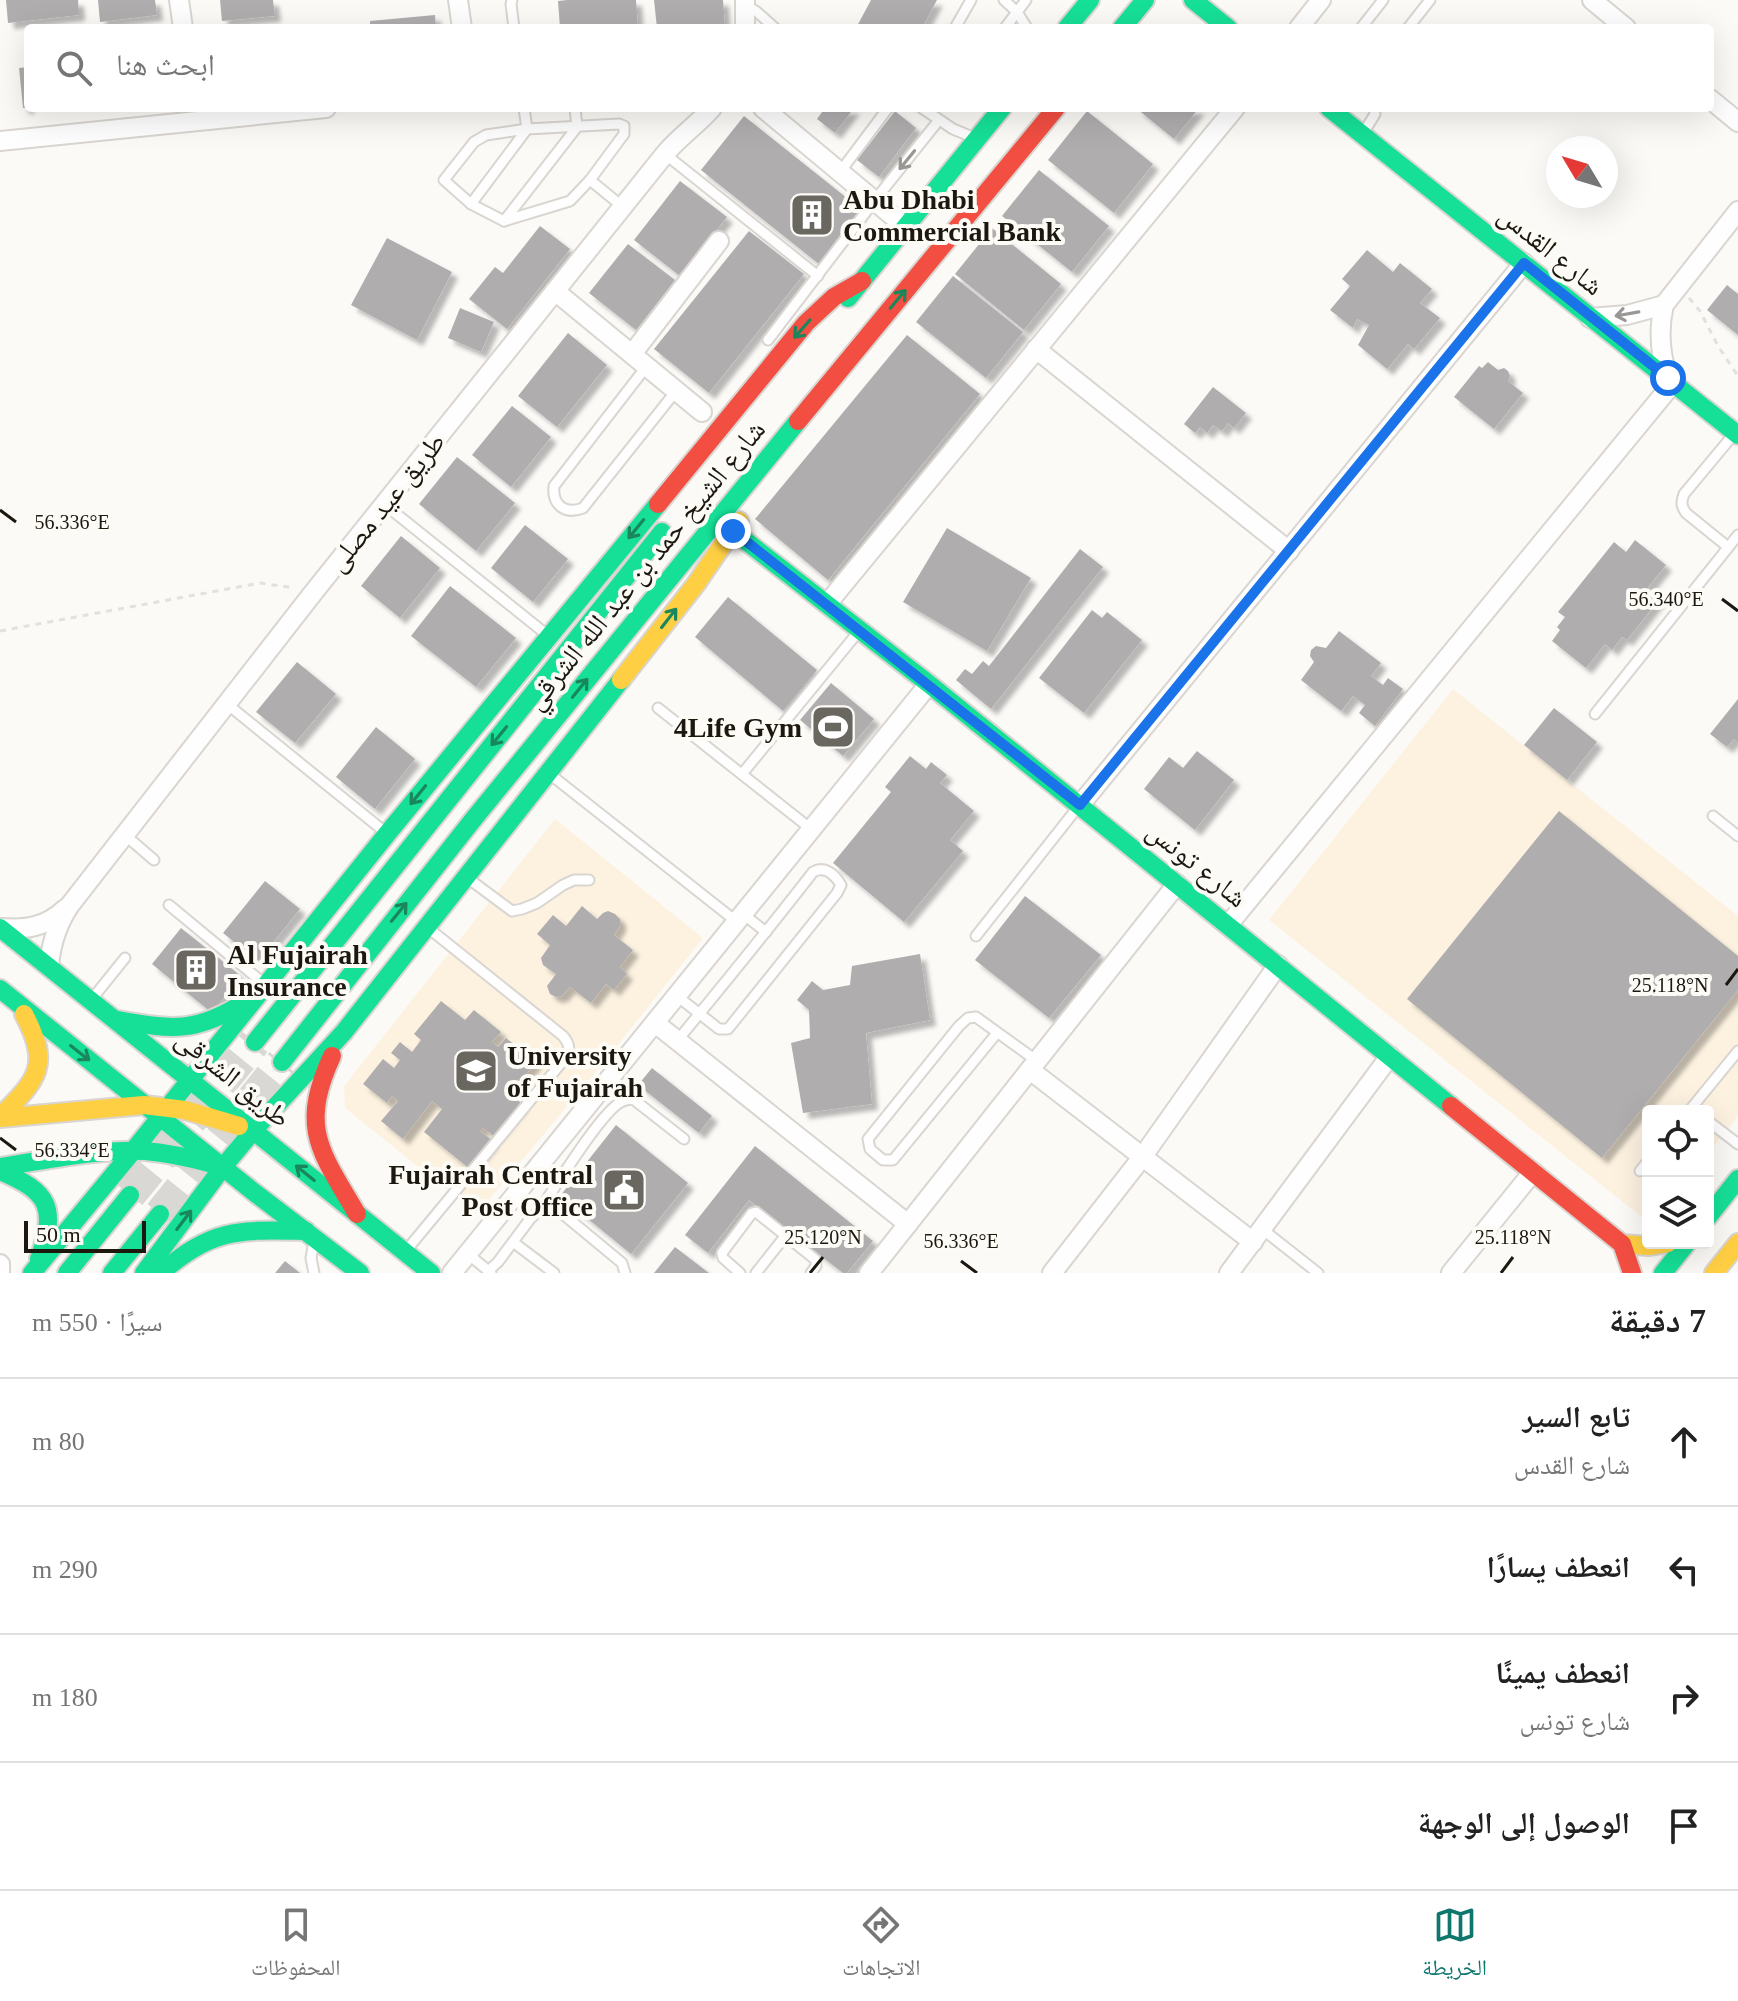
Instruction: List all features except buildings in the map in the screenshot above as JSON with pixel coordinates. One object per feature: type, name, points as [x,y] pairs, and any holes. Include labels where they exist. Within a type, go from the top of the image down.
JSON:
[{"type":"main road","points":[[1066,24],[1076,0]]},
{"type":"main road","points":[[1068,24],[1090,0]]},
{"type":"main road","points":[[1125,24],[1145,0]]},
{"type":"main road","points":[[1194,0],[1223,24]]},
{"type":"main road","points":[[812,343],[999,112]]},
{"type":"main road","name":"شارع الشيخ حمد بن عبد الله الشرقي","points":[[282,1062],[393,918],[1053,112]]},
{"type":"main road","name":"شارع القدس","points":[[1334,112],[1736,434]]},
{"type":"main road","points":[[34,1272],[139,1144],[171,1115],[188,1082],[548,636],[806,323],[834,297],[862,281]]},
{"type":"main road","points":[[144,1273],[223,1167],[344,1032],[696,584],[733,531],[795,424]]},
{"type":"main road","name":"شارع الشيخ حمد بن عبد الله الشرقي","points":[[255,1042],[673,518]]},
{"type":"main road","name":"شارع تونس","points":[[733,531],[1080,805],[1622,1244]]},
{"type":"main road","name":"طريق الشرقى","points":[[0,928],[118,1020],[174,1066],[188,1082],[431,1273]]},
{"type":"main road","points":[[118,1020],[191,1028],[212,1022],[265,987]]},
{"type":"main road","points":[[0,989],[144,1105],[171,1115],[253,1131]]},
{"type":"main road","points":[[0,1117],[30,1086],[37,1071],[40,1052],[36,1035],[19,1005]]},
{"type":"main road","points":[[344,1032],[318,1084],[313,1120],[322,1155],[357,1214]]},
{"type":"main road","points":[[0,1117],[144,1105]]},
{"type":"main road","points":[[171,1115],[223,1167],[360,1273]]},
{"type":"main road","points":[[0,1169],[114,1152],[139,1144],[223,1167]]},
{"type":"main road","points":[[241,1181],[237,1161],[242,1152],[250,1145],[271,1145]]},
{"type":"main road","points":[[0,1169],[29,1183],[37,1190],[47,1208],[49,1231],[34,1272]]},
{"type":"main road","points":[[1714,1209],[1738,1179]]},
{"type":"main road","points":[[67,1273],[130,1195]]},
{"type":"main road","points":[[112,1273],[160,1214]]},
{"type":"main road","points":[[161,1273],[179,1255],[201,1241],[226,1233],[251,1230],[310,1234]]},
{"type":"main road","points":[[1714,1273],[1738,1243]]},
{"type":"main road","points":[[1632,1273],[1622,1244],[1642,1246]]},
{"type":"main road","points":[[1663,1273],[1682,1249]]},
{"type":"street","points":[[179,0],[182,24]]},
{"type":"street","points":[[458,0],[461,24]]},
{"type":"street","points":[[1302,24],[1321,0]]},
{"type":"street","points":[[1592,0],[1615,7]]},
{"type":"street","points":[[745,2],[745,24]]},
{"type":"street","points":[[1714,102],[1738,122]]},
{"type":"street","points":[[0,141],[193,115],[250,112]]},
{"type":"street","points":[[678,139],[694,112]]},
{"type":"street","name":"طريق عيد مصلى","points":[[49,966],[55,934],[70,905],[313,593],[665,154],[708,112]]},
{"type":"street","points":[[768,112],[906,227]]},
{"type":"street","points":[[827,604],[1232,112]]},
{"type":"street","points":[[1228,925],[1670,381],[1660,342],[1664,305],[1738,211]]},
{"type":"street","points":[[632,354],[719,241]]},
{"type":"street","points":[[1080,805],[1524,263]]},
{"type":"street","points":[[555,291],[702,412]]},
{"type":"street","points":[[1590,318],[1627,315],[1664,305]]},
{"type":"street","points":[[1036,349],[1289,551]]},
{"type":"street","points":[[452,1273],[929,684]]},
{"type":"street","points":[[869,1273],[1177,884]]},
{"type":"street","name":"طريق عيد مصلى","points":[[0,928],[20,930],[39,926],[56,918],[70,905]]},
{"type":"street","points":[[1052,1273],[1143,1156],[1278,965]]},
{"type":"street","points":[[655,1023],[908,1224]]},
{"type":"street","points":[[1229,1273],[1390,1056]]},
{"type":"street","points":[[1033,1066],[1143,1156],[1258,1236]]},
{"type":"street","points":[[1451,1273],[1533,1172]]},
{"type":"street","points":[[0,1264],[0,1271]]},
{"type":"lane","points":[[512,0],[514,24]]},
{"type":"lane","points":[[957,24],[971,0]]},
{"type":"lane","points":[[1004,0],[1024,24]]},
{"type":"lane","points":[[1008,24],[1026,0]]},
{"type":"lane","points":[[1364,24],[1383,0]]},
{"type":"lane","points":[[1411,24],[1430,0]]},
{"type":"lane","points":[[745,2],[770,24]]},
{"type":"lane","points":[[471,204],[527,129],[525,112]]},
{"type":"lane","points":[[504,221],[577,127],[575,112]]},
{"type":"lane","points":[[840,172],[885,112]]},
{"type":"lane","points":[[928,112],[953,129],[977,139]]},
{"type":"lane","points":[[1362,135],[1375,112]]},
{"type":"lane","points":[[768,340],[939,120]]},
{"type":"lane","points":[[619,124],[625,130],[590,180],[570,201],[504,221],[471,204],[444,180],[479,139],[527,129],[619,124]]},
{"type":"lane","points":[[665,154],[818,276]]},
{"type":"lane","points":[[590,180],[623,207]]},
{"type":"lane","points":[[646,367],[554,486],[553,495],[564,510],[574,512],[583,508],[676,391]]},
{"type":"lane","points":[[1728,547],[1686,513],[1682,500],[1736,434]]},
{"type":"lane","points":[[384,504],[548,636]]},
{"type":"lane","points":[[1595,714],[1738,535]]},
{"type":"lane","points":[[742,774],[860,629]]},
{"type":"lane","points":[[227,704],[387,834]]},
{"type":"lane","points":[[658,708],[811,829]]},
{"type":"lane","points":[[548,773],[740,918],[766,932]]},
{"type":"lane","points":[[976,936],[1080,805]]},
{"type":"lane","points":[[1713,816],[1738,836]]},
{"type":"lane","points":[[125,835],[154,860]]},
{"type":"lane","points":[[677,996],[700,1013],[719,1029],[728,1029],[837,893],[841,885],[838,880],[825,869],[813,872],[766,932],[700,1013],[677,1041]]},
{"type":"lane","points":[[467,877],[512,911],[537,903],[574,880],[589,880]]},
{"type":"lane","points":[[169,905],[265,987]]},
{"type":"lane","points":[[405,1252],[569,1051],[563,1036],[427,927]]},
{"type":"lane","points":[[92,999],[125,958]]},
{"type":"lane","points":[[997,1033],[893,1160],[883,1160],[870,1149],[868,1139],[968,1018],[976,1017],[997,1033],[1033,1066]]},
{"type":"lane","points":[[1696,1105],[1738,1051]]},
{"type":"lane","points":[[468,1254],[490,1272],[539,1211],[595,1129],[623,1100],[633,1099],[684,1139]]},
{"type":"lane","points":[[1714,1126],[1738,1144]]},
{"type":"lane","points":[[539,1211],[550,1208],[558,1210],[622,1263],[625,1273]]},
{"type":"lane","points":[[740,1273],[723,1258],[722,1253],[752,1213],[759,1214],[816,1260],[811,1273]]},
{"type":"lane","points":[[310,1234],[314,1273]]},
{"type":"lane","points":[[756,1273],[786,1235]]},
{"type":"lane","points":[[1258,1236],[1318,1273]]},
{"type":"lane","points":[[513,1242],[554,1273]]},
{"type":"path","points":[[1677,288],[1700,311],[1738,376]]},
{"type":"path","points":[[0,631],[260,583],[313,593]]},
{"type":"shaded area","points":[[1453,689],[1738,916],[1738,1116],[1714,1146],[1714,1105],[1642,1105],[1642,1217],[1269,920]]},
{"type":"shaded area","points":[[555,819],[703,938],[477,1214],[345,1108],[344,1086]]},
{"type":"tunnel","points":[[130,1195],[255,1042]]},
{"type":"tunnel","points":[[160,1214],[282,1062]]},
{"type":"traffic: fast","points":[[1070,24],[1090,0]]},
{"type":"traffic: fast","points":[[1125,24],[1145,0]]},
{"type":"traffic: fast","points":[[1193,0],[1223,24]]},
{"type":"traffic: fast","points":[[848,298],[999,112]]},
{"type":"traffic: fast","points":[[1334,112],[1738,435]]},
{"type":"traffic: fast","points":[[282,1062],[472,821],[798,421]]},
{"type":"traffic: fast","points":[[32,1273],[658,504]]},
{"type":"traffic: fast","points":[[733,531],[929,684],[1451,1106]]},
{"type":"traffic: fast","points":[[255,1042],[662,532]]},
{"type":"traffic: fast","points":[[144,1273],[223,1167],[344,1032],[621,680]]},
{"type":"traffic: fast","points":[[0,928],[431,1273]]},
{"type":"traffic: fast","points":[[0,989],[360,1273]]},
{"type":"traffic: fast","points":[[118,1020],[154,1026],[184,1026],[212,1019],[245,1002]]},
{"type":"traffic: fast","points":[[0,1167],[127,1151],[162,1153],[213,1164]]},
{"type":"traffic: fast","points":[[0,1171],[30,1186],[45,1204],[48,1227],[39,1259]]},
{"type":"traffic: fast","points":[[1714,1209],[1738,1179]]},
{"type":"traffic: fast","points":[[67,1273],[130,1195]]},
{"type":"traffic: fast","points":[[112,1273],[160,1214]]},
{"type":"traffic: fast","points":[[161,1273],[196,1247],[228,1234],[306,1231]]},
{"type":"traffic: fast","points":[[1663,1273],[1682,1249]]},
{"type":"traffic: slow","points":[[621,680],[696,584],[739,521]]},
{"type":"traffic: slow","points":[[0,1117],[24,1092],[36,1071],[37,1047],[24,1014]]},
{"type":"traffic: slow","points":[[0,1118],[144,1105],[185,1110],[239,1126]]},
{"type":"traffic: slow","points":[[1714,1273],[1738,1243]]},
{"type":"traffic: slow","points":[[1622,1244],[1642,1246]]},
{"type":"traffic: jam","points":[[798,421],[1053,112]]},
{"type":"traffic: jam","points":[[658,504],[806,323],[834,297],[862,281]]},
{"type":"traffic: jam","points":[[332,1056],[317,1102],[318,1138],[333,1173],[357,1214]]},
{"type":"traffic: jam","points":[[1451,1106],[1622,1244],[1632,1273]]},
{"type":"place","name":"Abu Dhabi Commercial Bank","points":[[812,215]]},
{"type":"place","name":"4Life Gym","points":[[833,727]]},
{"type":"place","name":"Al Fujairah Insurance","points":[[196,970]]},
{"type":"place","name":"University of Fujairah","points":[[476,1071]]},
{"type":"place","name":"Fujairah Central Post Office","points":[[624,1190]]},
{"type":"route","points":[[733,531],[1080,805],[1524,263],[1668,378]]}]
